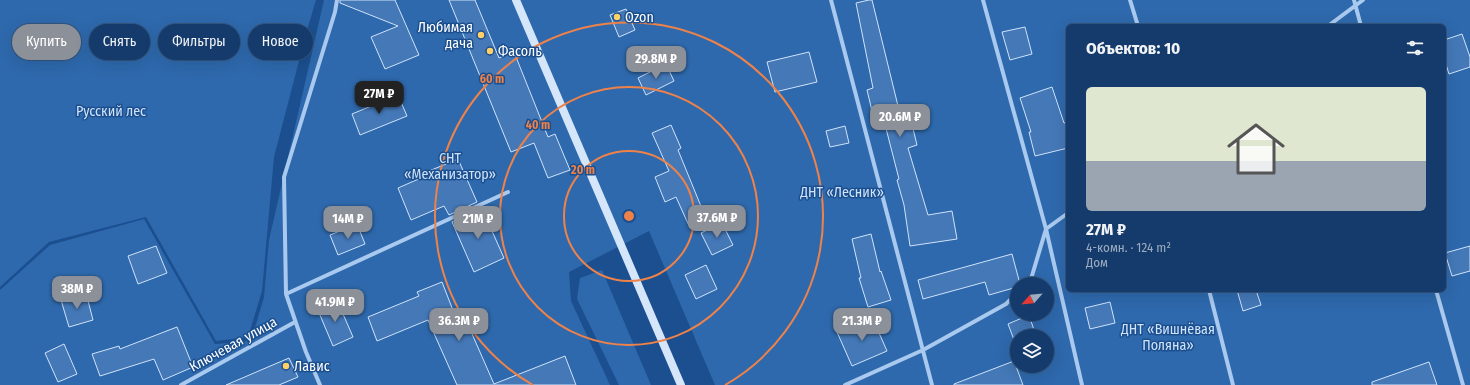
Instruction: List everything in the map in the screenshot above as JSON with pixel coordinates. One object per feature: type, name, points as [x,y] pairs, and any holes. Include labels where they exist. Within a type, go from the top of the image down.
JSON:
[{"type":"main road","points":[[516,0],[681,385]]},
{"type":"street","points":[[320,385],[306,352],[286,294],[284,177],[335,12],[337,0]]},
{"type":"street","points":[[831,0],[932,385]]},
{"type":"street","points":[[983,0],[1046,229],[1082,385]]},
{"type":"street","points":[[1130,0],[1137,24]]},
{"type":"street","points":[[1354,0],[1360,24]]},
{"type":"street","points":[[1331,24],[1363,0]]},
{"type":"street","points":[[286,294],[508,192]]},
{"type":"street","points":[[1031,277],[1046,229],[1066,214]]},
{"type":"street","points":[[1210,292],[1233,385]]},
{"type":"street","points":[[1437,292],[1463,385]]},
{"type":"street","points":[[845,385],[923,350],[1006,304],[1010,300]]},
{"type":"street","name":"Ключевая улица","points":[[181,385],[295,322]]},
{"type":"green space","name":"Русский лес","points":[[0,0],[316,0],[309,24],[248,24],[248,60],[299,60],[274,157],[262,291],[248,337],[216,341],[146,217],[49,242],[0,287]]},
{"type":"green space","points":[[324,0],[1470,0],[1470,385],[715,385],[649,231],[569,272],[571,301],[610,385],[0,385],[0,290],[50,245],[144,219],[215,344],[251,341],[264,297],[269,240],[310,60],[313,60],[313,48]]},
{"type":"green space","points":[[602,270],[651,385],[619,385],[577,299],[580,278]]},
{"type":"building","points":[[340,0],[395,0],[419,55],[385,69],[371,37],[398,26],[340,3]]},
{"type":"building","points":[[449,0],[475,0],[499,58],[514,52],[548,137],[555,134],[570,170],[548,178],[534,143],[511,152]]},
{"type":"building","points":[[872,0],[899,110],[908,108],[917,145],[908,148],[928,215],[952,211],[957,239],[910,246],[904,205],[897,180],[899,179],[881,109],[872,111],[867,90],[873,88],[856,3]]},
{"type":"building","points":[[626,9],[635,30],[619,37],[610,15]]},
{"type":"building","points":[[1025,27],[1032,54],[1010,60],[1002,32]]},
{"type":"building","points":[[1462,34],[1470,57],[1470,67],[1449,74],[1446,64],[1446,39]]},
{"type":"building","points":[[809,52],[817,82],[775,92],[767,62]]},
{"type":"building","points":[[666,64],[674,81],[646,95],[638,78]]},
{"type":"building","points":[[1052,87],[1064,123],[1066,122],[1066,148],[1035,156],[1029,132],[1031,132],[1020,98]]},
{"type":"building","points":[[398,95],[407,116],[360,135],[352,114]]},
{"type":"building","points":[[671,125],[681,148],[678,150],[707,221],[690,228],[676,197],[665,202],[655,177],[669,171],[652,133]]},
{"type":"building","points":[[845,126],[849,143],[830,147],[826,131]]},
{"type":"building","points":[[458,159],[477,202],[449,215],[444,206],[411,220],[398,188],[430,174],[429,171]]},
{"type":"building","points":[[480,209],[486,222],[488,222],[504,258],[474,272],[452,222]]},
{"type":"building","points":[[722,223],[733,245],[712,255],[701,233]]},
{"type":"building","points":[[357,224],[365,244],[338,255],[330,235]]},
{"type":"building","points":[[871,234],[880,272],[881,271],[891,300],[868,307],[859,278],[861,278],[852,239]]},
{"type":"building","points":[[156,246],[167,273],[138,284],[128,256]]},
{"type":"building","points":[[1470,246],[1470,271],[1452,276],[1446,253]]},
{"type":"building","points":[[1012,254],[1018,277],[1010,277],[1010,289],[989,295],[985,282],[923,299],[918,280]]},
{"type":"building","points":[[706,265],[717,289],[696,299],[685,275]]},
{"type":"building","points":[[442,282],[461,331],[469,327],[494,384],[565,356],[576,385],[457,385],[428,320],[377,341],[368,317],[419,296],[417,292]]},
{"type":"building","points":[[1238,292],[1257,292],[1261,305],[1243,311]]},
{"type":"building","points":[[86,293],[93,320],[69,327],[61,300]]},
{"type":"building","points":[[337,300],[353,337],[333,346],[317,308]]},
{"type":"building","points":[[1110,302],[1115,323],[1090,329],[1085,308]]},
{"type":"building","points":[[872,317],[887,351],[852,366],[837,332]]},
{"type":"building","points":[[1015,321],[1031,321],[1034,329],[1010,329],[1008,324]]},
{"type":"building","points":[[177,327],[193,367],[163,380],[154,359],[100,376],[92,354],[119,346],[120,349]]},
{"type":"building","points":[[64,344],[77,374],[58,382],[45,353]]},
{"type":"building","points":[[289,358],[298,377],[279,385],[226,385]]},
{"type":"building","points":[[1429,362],[1437,385],[1372,385],[1372,382]]},
{"type":"building","points":[[1010,363],[1010,373],[1018,373],[1023,385],[954,385]]},
{"type":"place","name":"Ozon","points":[[617,17]]},
{"type":"place","name":"Любимая дача","points":[[481,35]]},
{"type":"place","name":"Фасоль","points":[[490,51]]},
{"type":"place","name":"Лавис","points":[[286,366]]},
{"type":"park label","name":"СНТ «Механизатор»","points":[[450,166]]},
{"type":"park label","name":"ДНТ «Лесник»","points":[[842,192]]},
{"type":"park label","name":"ДНТ «Вишнёвая Поляна»","points":[[1168,338]]}]
